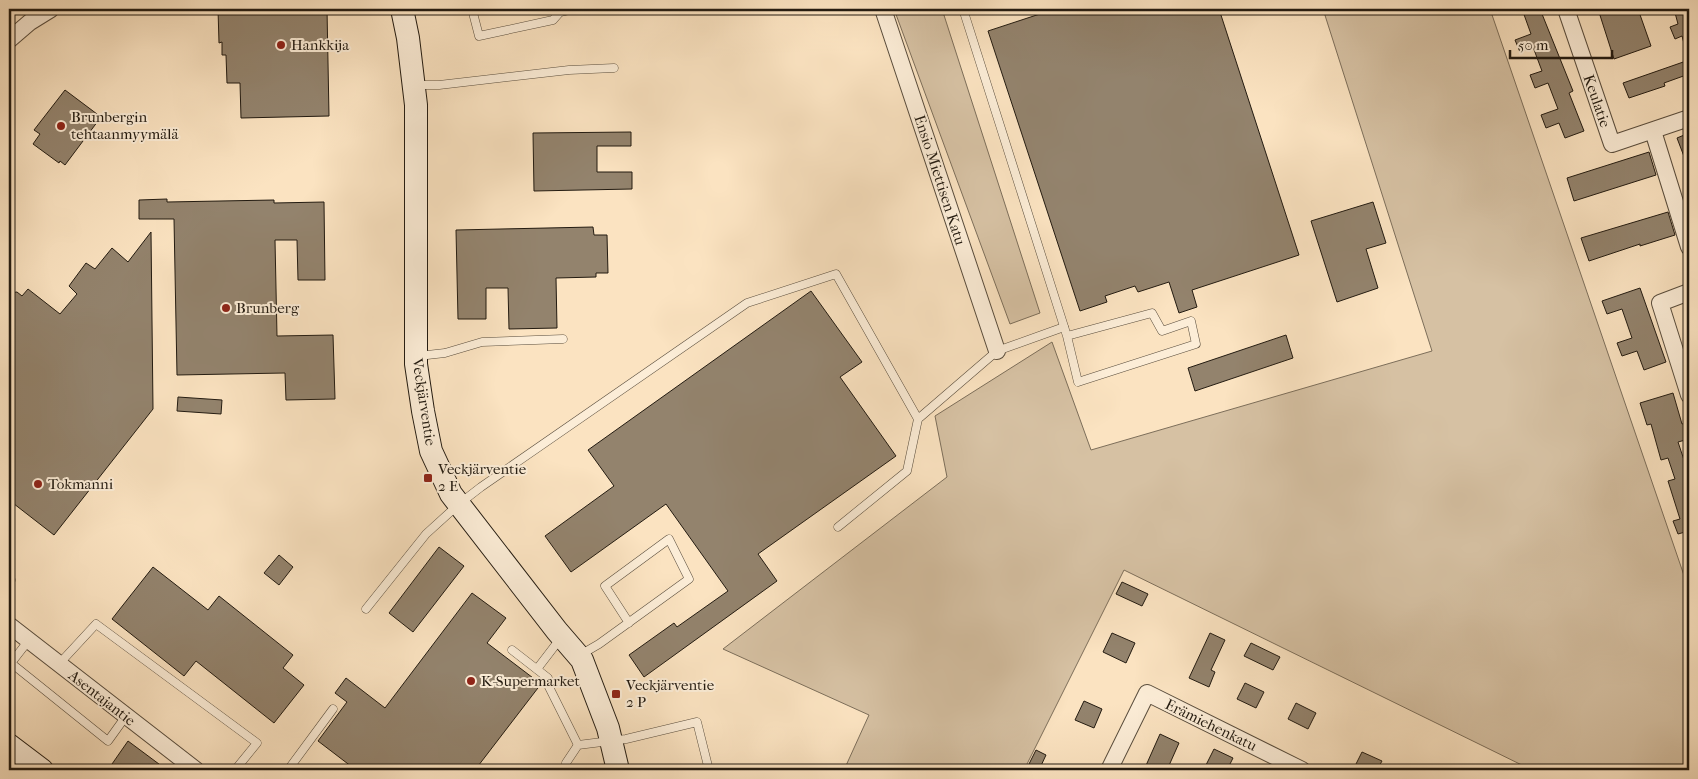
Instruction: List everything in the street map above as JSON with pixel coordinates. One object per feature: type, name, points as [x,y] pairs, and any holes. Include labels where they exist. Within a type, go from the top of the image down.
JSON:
[{"type":"main road","name":"Veckjärventie","points":[[402,9],[415,85],[416,356],[423,411],[431,452],[451,494],[561,636],[582,660],[597,697],[611,740],[618,770]]},
{"type":"main road","points":[[9,745],[42,770]]},
{"type":"street","points":[[9,40],[30,22],[51,9]]},
{"type":"street","name":"Ensio Miettisen Katu","points":[[883,9],[997,351]]},
{"type":"street","name":"Keulatie","points":[[1566,9],[1612,144],[1689,118]]},
{"type":"street","points":[[1653,130],[1685,219],[1689,247]]},
{"type":"street","points":[[1689,292],[1660,302],[1689,394]]},
{"type":"street","name":"Asentajantie","points":[[9,625],[196,770]]},
{"type":"street","name":"Erämiehenkatu","points":[[1109,770],[1147,693],[1302,770]]},
{"type":"lane","points":[[472,9],[479,36],[553,20],[560,10],[574,9]]},
{"type":"lane","points":[[963,9],[1067,336],[1078,382],[1196,344],[1191,321],[1162,331],[1152,313],[1067,336]]},
{"type":"lane","points":[[415,85],[439,85],[569,70],[614,68]]},
{"type":"lane","points":[[366,609],[426,534],[459,504],[747,303],[836,274],[918,419]]},
{"type":"lane","points":[[838,527],[906,471],[918,419],[997,351],[1064,327]]},
{"type":"lane","points":[[416,356],[445,353],[482,342],[563,339]]},
{"type":"lane","points":[[579,656],[599,644],[689,579],[670,540],[605,586],[628,623]]},
{"type":"lane","points":[[59,664],[96,624],[257,743],[235,770]]},
{"type":"lane","points":[[537,669],[561,636]]},
{"type":"lane","points":[[29,640],[11,663],[108,741],[126,716]]},
{"type":"lane","points":[[512,650],[548,678],[549,687],[578,745]]},
{"type":"lane","points":[[288,770],[333,709]]},
{"type":"lane","points":[[566,763],[578,745],[626,739],[697,722],[709,770]]},
{"type":"shaded area","points":[[894,9],[942,9],[1040,313],[1010,324]]},
{"type":"shaded area","points":[[1323,9],[1490,9],[1689,590],[1689,770],[1532,770],[1124,570],[1024,770],[844,770],[869,715],[723,649],[947,477],[935,416],[1052,342],[1091,450],[1432,351]]},
{"type":"building","points":[[218,9],[327,9],[329,116],[241,118],[240,83],[227,83],[226,55],[222,55],[222,42],[219,43]]},
{"type":"building","points":[[1055,9],[1219,9],[1299,255],[1192,290],[1197,307],[1179,313],[1169,282],[1138,292],[1135,286],[1105,296],[1107,302],[1080,311],[988,31]]},
{"type":"building","points":[[1522,9],[1540,9],[1573,91],[1569,93],[1584,131],[1565,138],[1559,123],[1546,128],[1541,115],[1558,109],[1548,83],[1535,88],[1530,75],[1542,71],[1533,47],[1520,52],[1515,40],[1531,34]]},
{"type":"building","points":[[1598,9],[1638,9],[1651,46],[1614,59]]},
{"type":"building","points":[[1674,9],[1689,9],[1689,51],[1686,51],[1682,36],[1675,39],[1670,27],[1678,24]]},
{"type":"building","points":[[1689,60],[1689,74],[1664,83],[1665,86],[1629,98],[1623,83]]},
{"type":"building","points":[[65,90],[101,117],[65,165],[60,161],[59,163],[33,144],[40,134],[34,130]]},
{"type":"building","points":[[631,132],[631,146],[597,146],[597,172],[632,172],[632,189],[534,191],[533,133]]},
{"type":"building","points":[[1689,133],[1689,166],[1688,167],[1677,138]]},
{"type":"building","points":[[1649,152],[1656,175],[1574,201],[1567,178]]},
{"type":"building","name":"Brunberg","points":[[167,199],[167,202],[274,200],[274,203],[324,202],[325,280],[298,280],[297,240],[275,240],[277,336],[333,335],[335,399],[286,400],[285,373],[177,375],[174,219],[139,219],[139,200]]},
{"type":"building","points":[[1373,202],[1386,243],[1366,249],[1378,288],[1337,302],[1311,221]]},
{"type":"building","points":[[1668,212],[1675,235],[1640,246],[1640,244],[1589,261],[1581,238]]},
{"type":"building","points":[[593,227],[594,235],[607,235],[608,273],[596,273],[596,277],[556,278],[557,328],[509,329],[508,288],[486,288],[486,319],[458,319],[456,230]]},
{"type":"building","points":[[151,232],[153,409],[54,535],[9,500],[9,293],[17,292],[22,296],[28,289],[60,314],[77,294],[69,286],[86,263],[95,269],[112,248],[128,262]]},
{"type":"building","points":[[1640,288],[1666,362],[1644,370],[1637,351],[1622,356],[1617,343],[1632,338],[1622,309],[1607,314],[1602,301]]},
{"type":"building","points":[[811,291],[862,362],[840,377],[896,456],[758,554],[777,581],[644,677],[629,655],[674,623],[677,627],[728,591],[666,504],[571,572],[545,536],[614,486],[588,450]]},
{"type":"building","points":[[1286,335],[1293,358],[1195,391],[1188,368]]},
{"type":"building","points":[[1673,393],[1682,424],[1686,423],[1689,435],[1689,439],[1678,442],[1686,466],[1689,465],[1689,539],[1687,539],[1685,532],[1678,534],[1673,521],[1680,519],[1668,481],[1675,479],[1668,458],[1661,460],[1651,424],[1647,425],[1640,403]]},
{"type":"building","points":[[178,397],[222,400],[221,414],[177,411]]},
{"type":"building","points":[[439,547],[464,566],[413,632],[389,613]]},
{"type":"building","points":[[279,555],[293,567],[279,585],[264,573]]},
{"type":"building","points":[[153,567],[208,610],[219,596],[293,655],[283,668],[304,685],[274,723],[196,661],[184,676],[112,619]]},
{"type":"building","points":[[1122,582],[1148,594],[1142,606],[1116,594]]},
{"type":"building","name":"K-Supermarket","points":[[472,593],[506,618],[487,643],[541,684],[475,770],[356,770],[318,741],[347,702],[335,693],[346,678],[385,708]]},
{"type":"building","points":[[1112,633],[1135,643],[1126,663],[1103,652]]},
{"type":"building","points":[[1210,633],[1225,640],[1211,670],[1215,672],[1209,687],[1189,678]]},
{"type":"building","points":[[1251,643],[1280,657],[1273,670],[1244,656]]},
{"type":"building","points":[[1245,683],[1264,692],[1256,708],[1237,699]]},
{"type":"building","points":[[1084,701],[1102,709],[1094,728],[1075,720]]},
{"type":"building","points":[[1296,703],[1316,713],[1308,729],[1288,719]]},
{"type":"building","points":[[1160,734],[1179,743],[1167,770],[1144,770]]},
{"type":"building","points":[[128,741],[167,770],[120,770],[112,764]]},
{"type":"building","points":[[1214,749],[1233,758],[1227,770],[1216,770],[1206,765]]},
{"type":"building","points":[[1036,750],[1046,755],[1039,770],[1026,770]]},
{"type":"building","points":[[1362,752],[1382,761],[1377,770],[1353,770]]},
{"type":"place","name":"Hankkija","points":[[281,45]]},
{"type":"place","name":"Brunbergin tehtaanmyymälä","points":[[61,126]]},
{"type":"place","name":"Brunberg","points":[[226,308]]},
{"type":"place","name":"Veckjärventie 2 E","points":[[428,478]]},
{"type":"place","name":"Tokmanni","points":[[38,484]]},
{"type":"place","name":"K-Supermarket","points":[[471,681]]},
{"type":"place","name":"Veckjärventie 2 P","points":[[616,694]]}]
